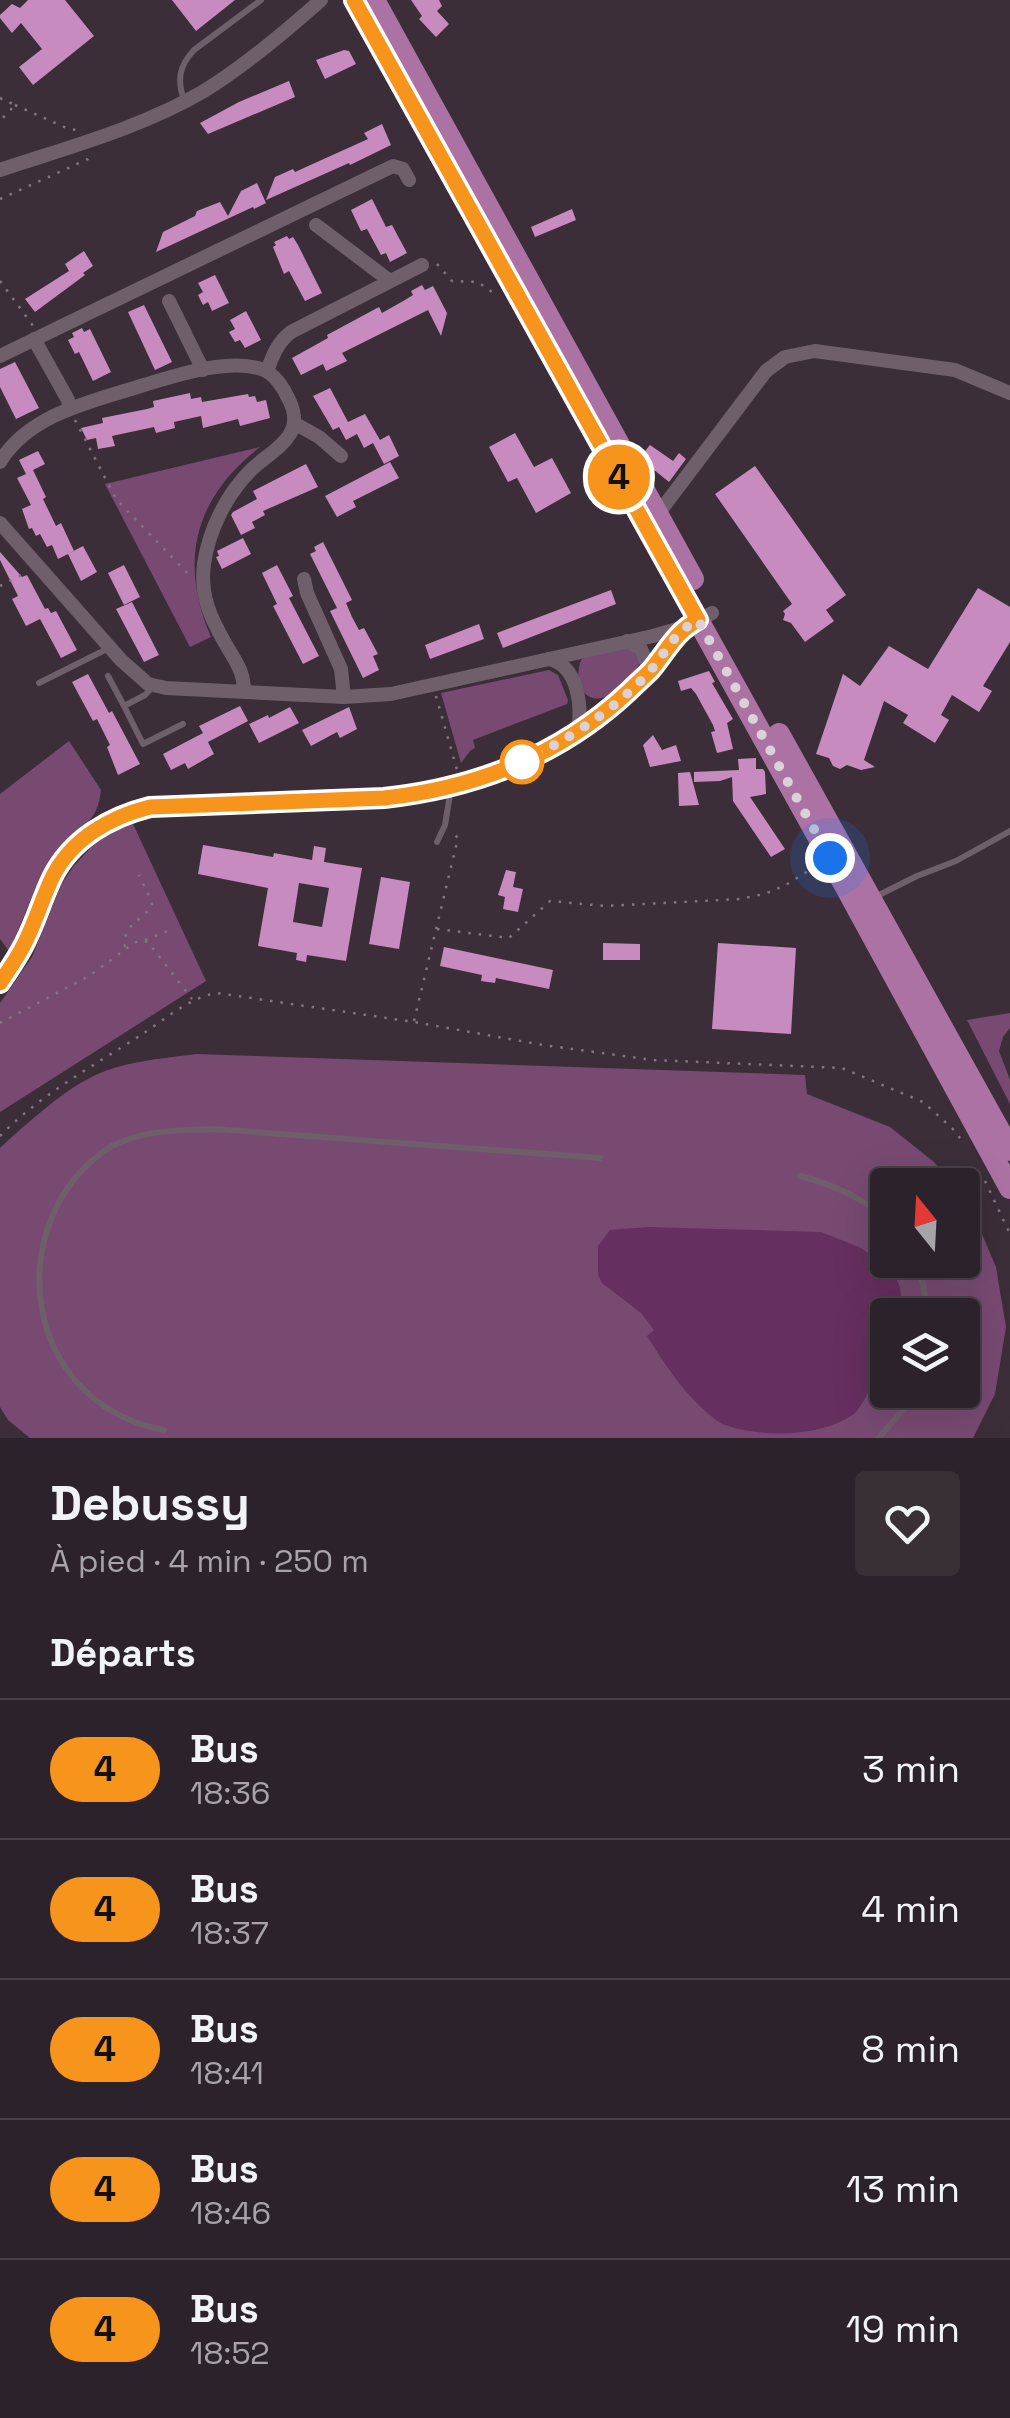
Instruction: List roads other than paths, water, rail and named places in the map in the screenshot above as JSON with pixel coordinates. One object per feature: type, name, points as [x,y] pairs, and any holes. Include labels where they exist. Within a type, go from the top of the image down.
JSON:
[{"type":"main road","points":[[354,0],[1010,1188]]},
{"type":"main road","points":[[374,0],[658,514],[698,620],[871,899],[1010,1150]]},
{"type":"street","points":[[0,170],[140,122],[184,101],[232,72],[321,0]]},
{"type":"street","points":[[0,356],[35,334],[392,166],[403,168],[409,180]]},
{"type":"street","points":[[316,225],[390,282]]},
{"type":"street","points":[[267,371],[283,338],[422,264]]},
{"type":"street","points":[[169,301],[203,370]]},
{"type":"street","points":[[35,334],[70,409]]},
{"type":"street","points":[[658,514],[766,371],[785,357],[815,352],[954,370],[1010,393]]},
{"type":"street","points":[[0,462],[21,436],[70,409],[203,370],[249,367],[267,371],[283,388],[294,423],[290,434],[240,482],[215,524],[207,547],[202,589],[212,620],[244,677],[244,692]]},
{"type":"street","points":[[294,423],[319,437],[340,456]]},
{"type":"street","points":[[0,522],[110,648],[154,686],[344,697],[390,694],[627,641],[698,620]]},
{"type":"street","points":[[304,579],[341,669],[344,697]]},
{"type":"street","points":[[0,983],[23,947],[52,876],[65,858],[92,832],[125,813],[168,805],[384,798],[456,786],[506,770],[578,732],[650,671],[698,620]]},
{"type":"street","points":[[627,641],[641,648],[650,671]]},
{"type":"street","points":[[572,680],[574,666],[584,651]]},
{"type":"street","points":[[548,659],[565,667],[590,700]]},
{"type":"street","points":[[590,700],[621,698]]},
{"type":"street","points":[[578,732],[581,714],[590,700]]},
{"type":"lane","points":[[184,101],[179,76],[186,58],[261,0]]},
{"type":"lane","points":[[38,683],[110,648]]},
{"type":"lane","points":[[108,676],[144,744],[184,724]]},
{"type":"lane","points":[[124,706],[146,695],[154,686]]},
{"type":"lane","points":[[437,842],[456,786]]},
{"type":"lane","points":[[871,899],[956,861],[1010,831]]},
{"type":"lane","points":[[60,1185],[112,1145],[146,1134],[177,1130],[214,1129],[600,1158]]},
{"type":"lane","points":[[800,1176],[849,1192],[870,1206]]},
{"type":"lane","points":[[44,1346],[62,1372],[105,1409],[164,1430]]},
{"type":"lane","points":[[878,1438],[904,1408]]}]
